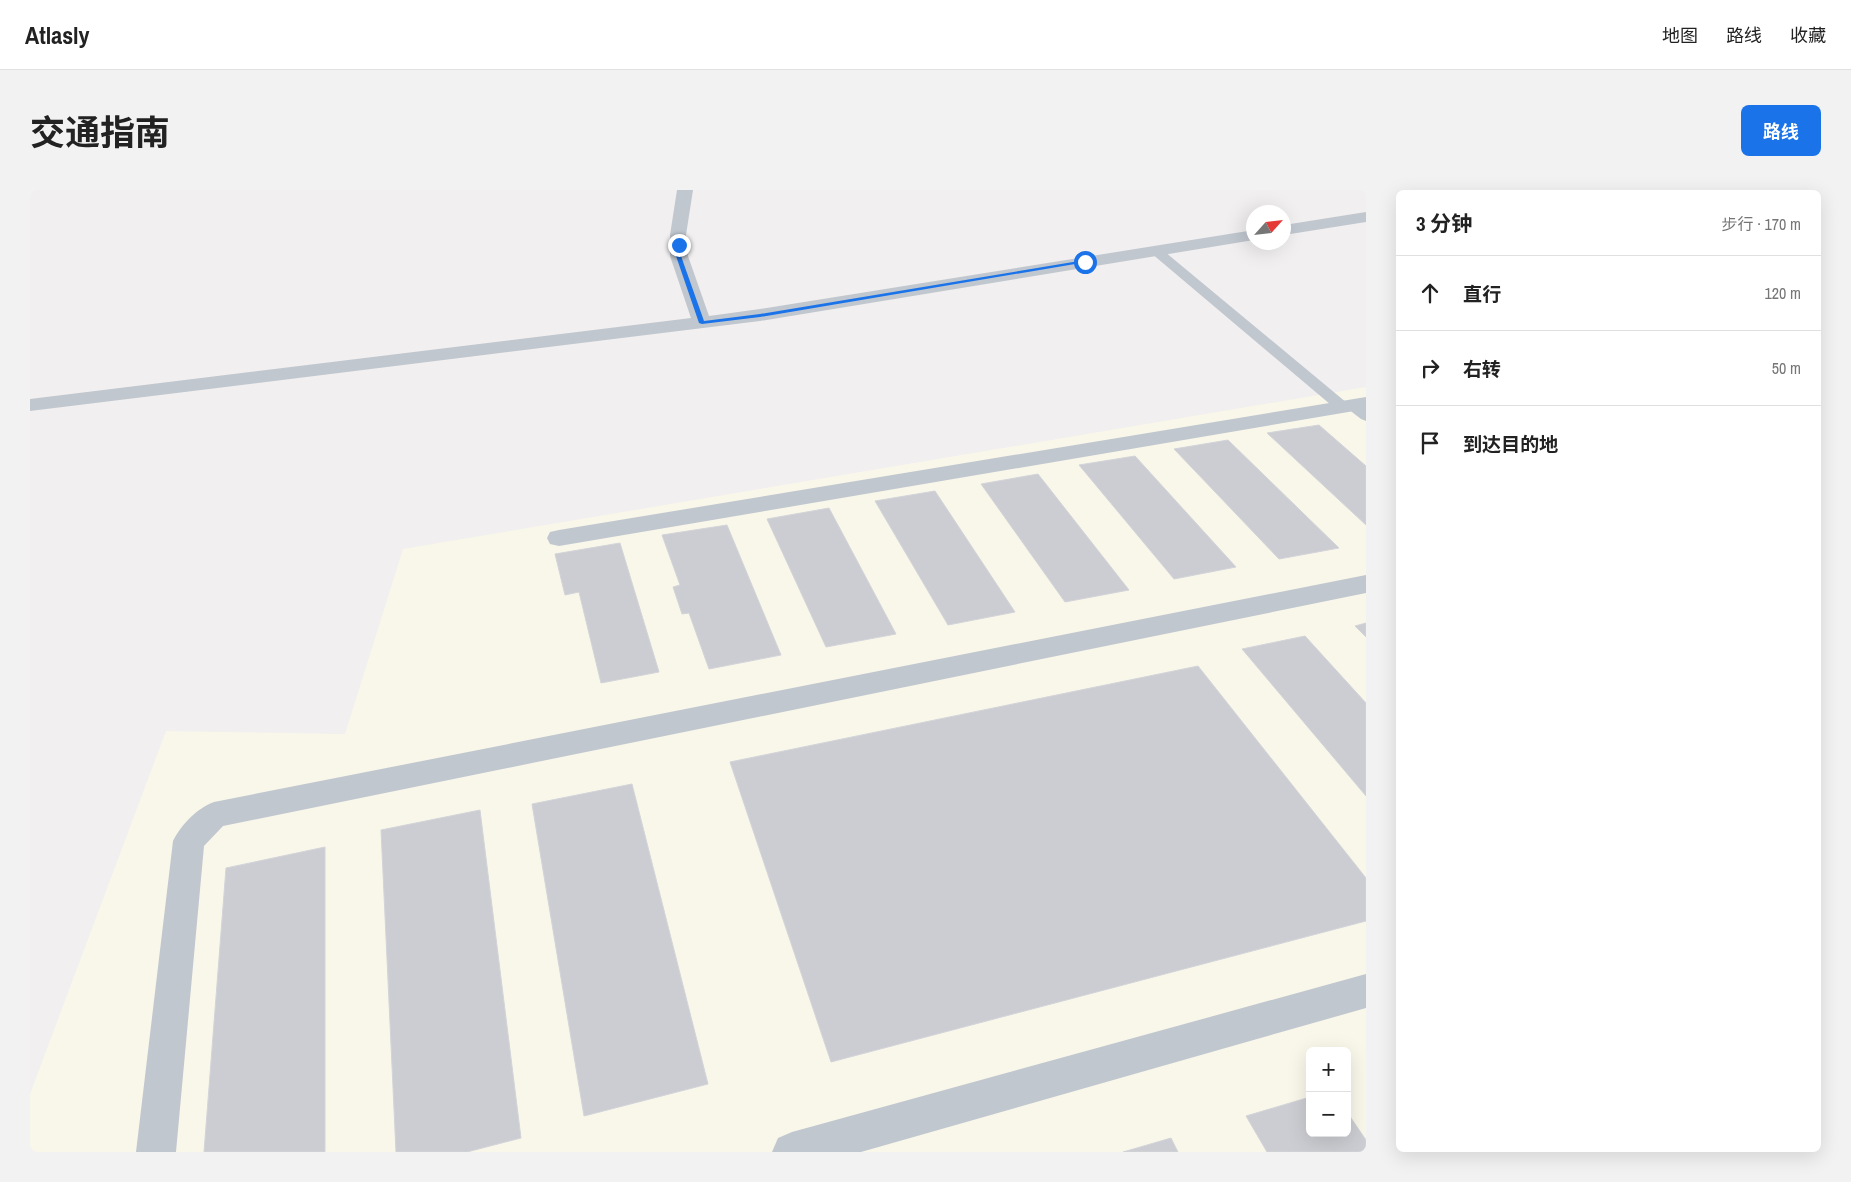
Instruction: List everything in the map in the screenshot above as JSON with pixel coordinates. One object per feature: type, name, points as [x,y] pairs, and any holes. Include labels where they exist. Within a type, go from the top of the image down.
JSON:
[{"type":"street","points":[[685,190],[678,235],[679,256],[702,323]]},
{"type":"street","points":[[1291,229],[1366,217]]},
{"type":"street","points":[[30,405],[760,315],[1246,236]]},
{"type":"street","points":[[560,538],[1357,408]]},
{"type":"street","points":[[156,1152],[189,840],[214,815],[1366,584]]},
{"type":"street","points":[[792,1152],[1366,991]]},
{"type":"lane","points":[[1155,250],[1357,408]]},
{"type":"shaded area","points":[[1366,387],[1366,1152],[30,1152],[30,1094],[166,731],[345,734],[403,549]]},
{"type":"building","points":[[1319,425],[1366,466],[1366,525],[1267,433]]},
{"type":"building","points":[[1228,440],[1339,548],[1279,559],[1174,449]]},
{"type":"building","points":[[1135,456],[1236,567],[1174,579],[1079,465]]},
{"type":"building","points":[[1038,474],[1129,590],[1065,602],[981,484]]},
{"type":"building","points":[[935,491],[1015,612],[948,625],[875,501]]},
{"type":"building","points":[[829,508],[896,634],[826,647],[767,519]]},
{"type":"building","points":[[727,525],[781,655],[709,669],[689,613],[682,614],[673,587],[680,585],[662,535]]},
{"type":"building","points":[[620,543],[659,672],[601,683],[579,592],[565,595],[555,554]]},
{"type":"building","points":[[1366,623],[1366,637],[1355,626]]},
{"type":"building","points":[[1305,636],[1366,703],[1366,796],[1242,649]]},
{"type":"building","points":[[1198,666],[1366,878],[1366,921],[831,1062],[730,762]]},
{"type":"building","points":[[632,784],[708,1084],[584,1116],[532,804]]},
{"type":"building","points":[[480,810],[521,1138],[467,1152],[396,1152],[381,830]]},
{"type":"building","points":[[325,847],[325,1152],[204,1152],[226,868]]},
{"type":"building","points":[[1306,1098],[1306,1137],[1351,1137],[1351,1118],[1366,1140],[1366,1152],[1267,1152],[1246,1116]]},
{"type":"building","points":[[1171,1138],[1178,1152],[1123,1152]]},
{"type":"route","points":[[679,245],[679,256],[702,323],[1085,262]]}]
